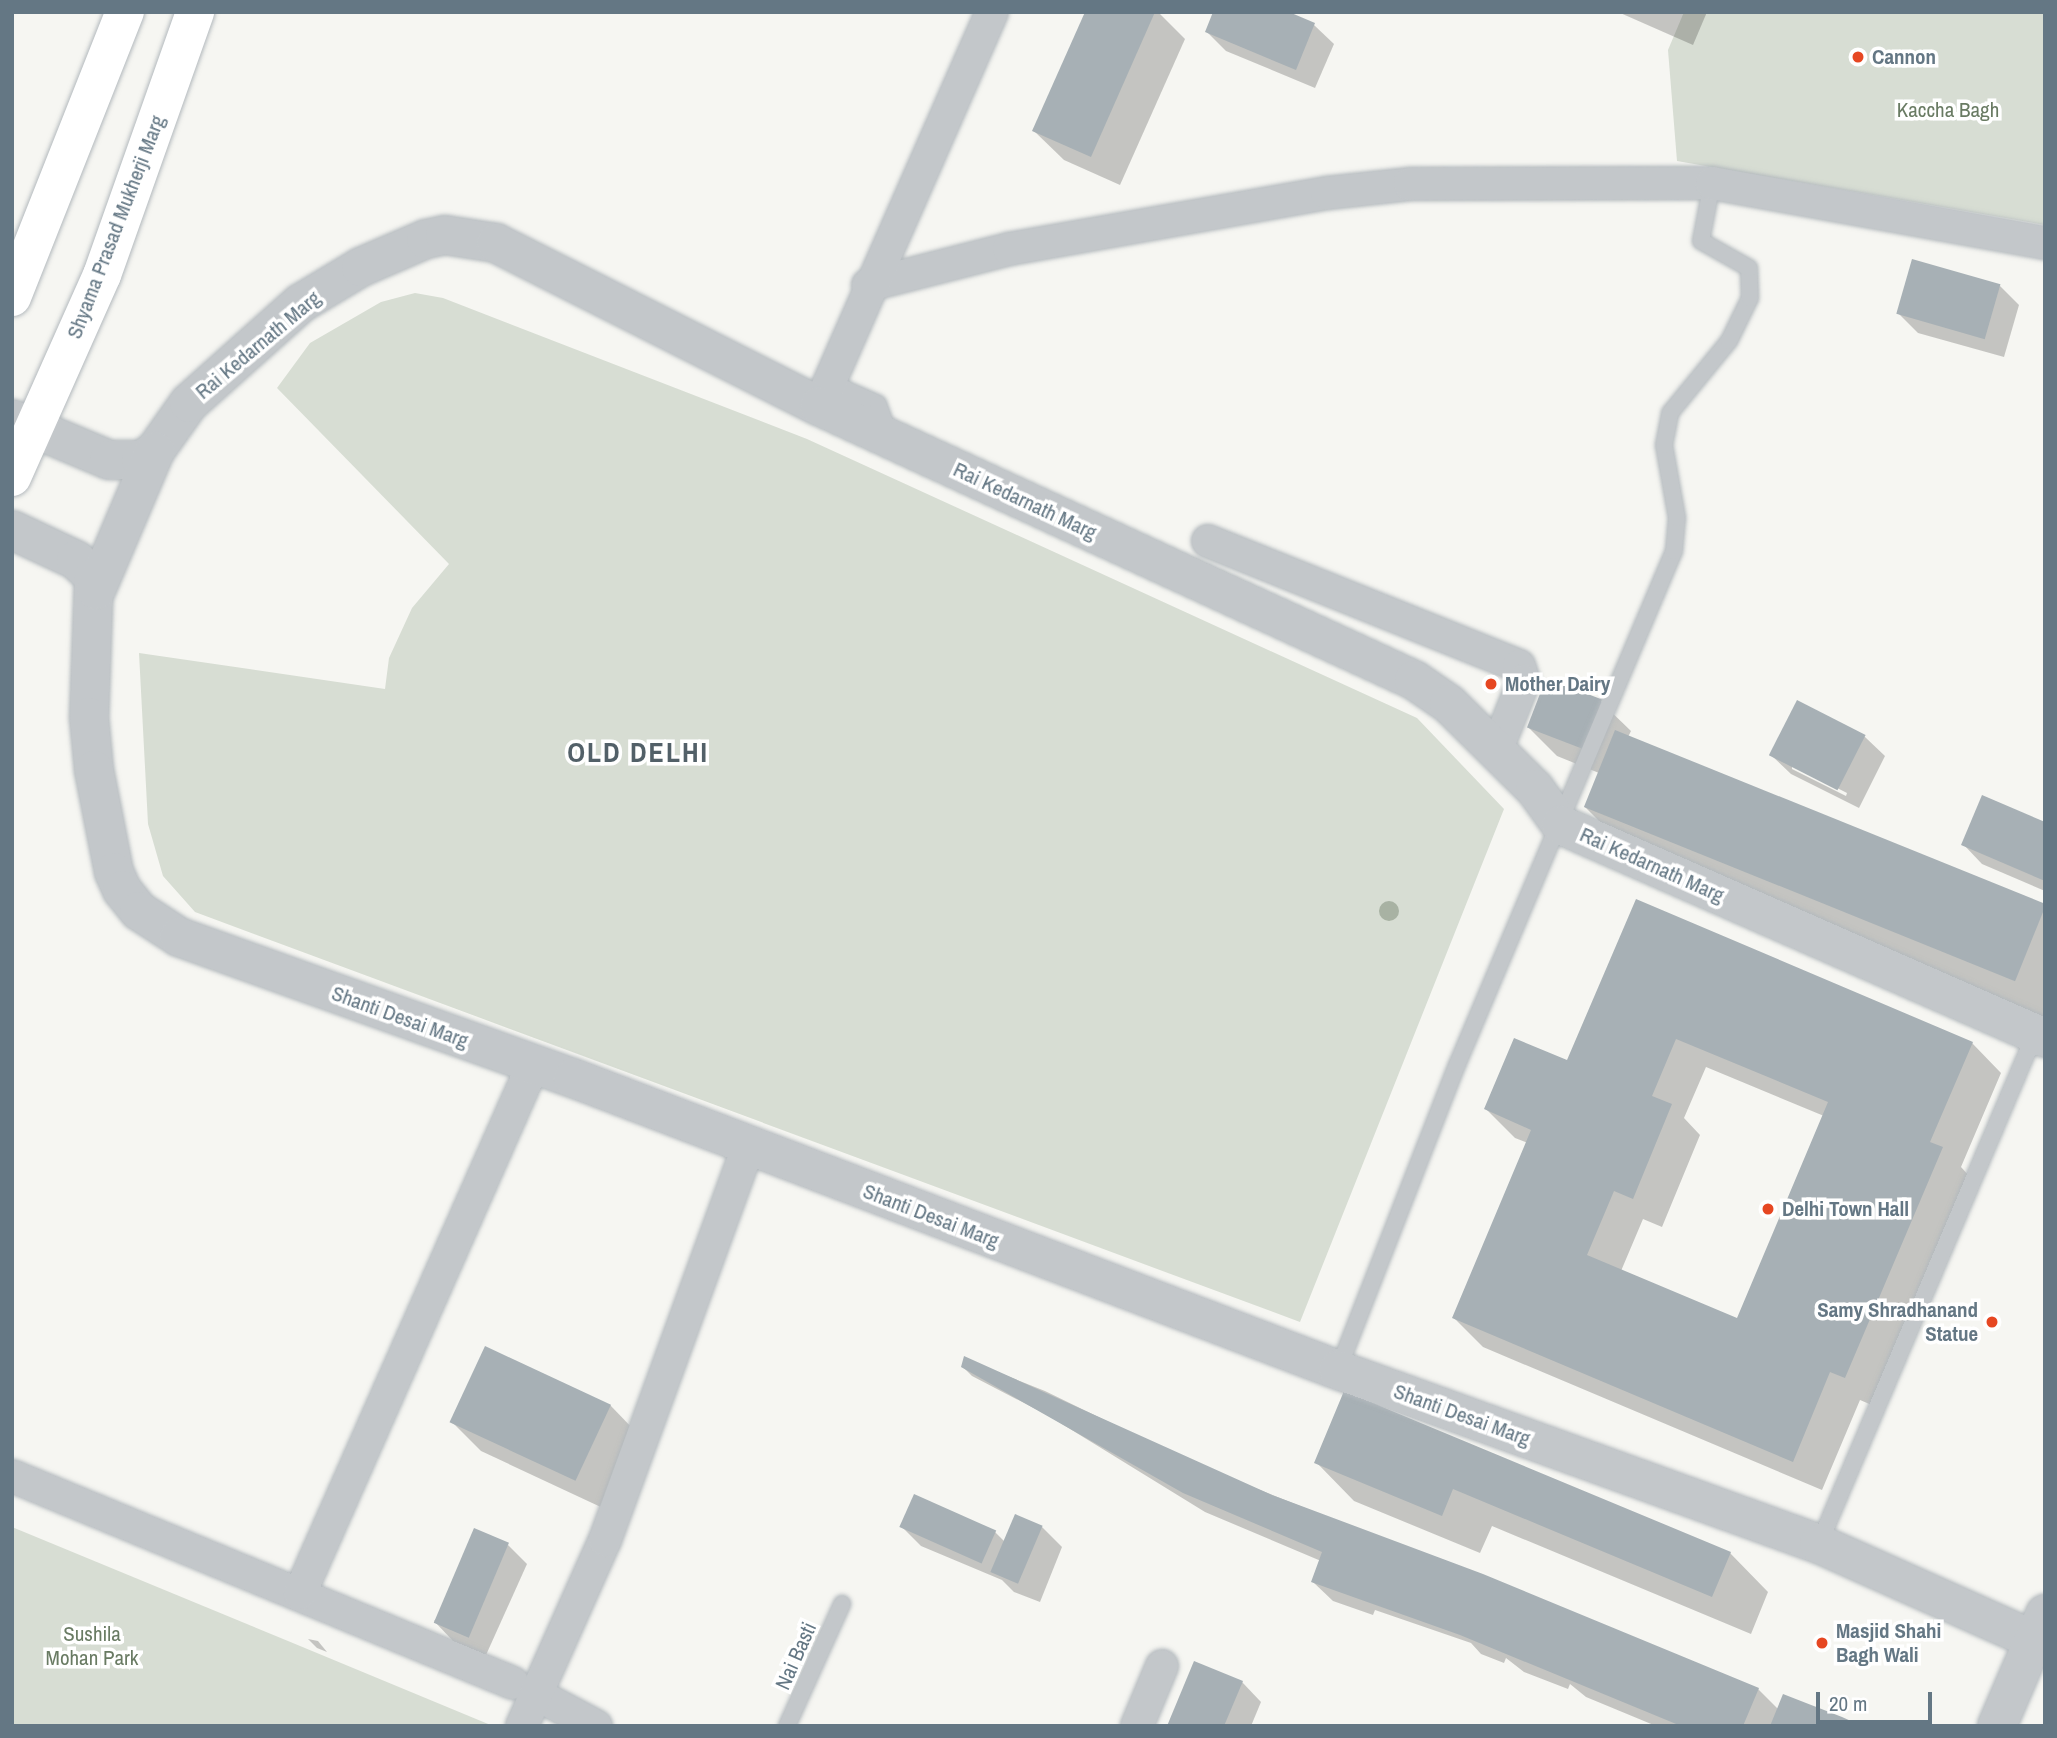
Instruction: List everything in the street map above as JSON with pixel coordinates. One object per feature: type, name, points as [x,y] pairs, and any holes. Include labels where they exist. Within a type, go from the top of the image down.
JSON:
[{"type":"main road","points":[[12,297],[125,12]]},
{"type":"main road","name":"Shyama Prasad Mukherji Marg","points":[[12,477],[23,424],[102,275],[195,12]]},
{"type":"street","points":[[819,406],[868,285],[992,12]]},
{"type":"street","points":[[868,285],[1009,249],[1327,193],[1410,184],[1712,183],[2045,243]]},
{"type":"street","name":"Rai Kedarnath Marg","points":[[155,451],[189,403],[301,303],[361,267],[445,235],[496,243],[819,406],[1414,680],[1449,704],[1535,789],[1561,825],[2040,1036]]},
{"type":"street","points":[[23,424],[116,462],[141,460],[155,451]]},
{"type":"street","name":"Shanti Desai Marg","points":[[155,451],[96,590],[89,717],[94,770],[114,872],[122,890],[139,911],[179,937],[533,1065],[1338,1370],[1819,1544],[2041,1633]]},
{"type":"street","points":[[12,530],[82,563],[92,572],[96,590]]},
{"type":"street","points":[[1208,541],[1519,666],[1524,681],[1496,751]]},
{"type":"street","points":[[300,1593],[533,1065]]},
{"type":"street","points":[[522,1726],[524,1688],[615,1516],[748,1147]]},
{"type":"street","points":[[12,1476],[524,1688],[596,1726]]},
{"type":"street","points":[[1997,1726],[2041,1633]]},
{"type":"street","points":[[1137,1726],[1162,1666]]},
{"type":"lane","points":[[1338,1370],[1452,1077],[1561,825],[1674,551],[1677,519],[1664,445],[1670,412],[1729,341],[1750,298],[1749,268],[1701,241],[1712,183]]},
{"type":"lane","points":[[1819,1544],[2040,1036]]},
{"type":"lane","name":"Nai Basti","points":[[787,1726],[842,1604]]},
{"type":"green space","name":"Kaccha Bagh","points":[[1684,12],[2045,12],[2045,225],[1677,161],[1668,50]]},
{"type":"green space","points":[[415,293],[443,298],[807,439],[1417,718],[1504,809],[1300,1322],[195,912],[163,876],[148,824],[139,653],[385,689],[389,658],[412,608],[449,564],[277,388],[310,343],[381,302]]},
{"type":"green space","name":"Sushila Mohan Park","points":[[12,1527],[288,1641],[493,1726],[12,1726]]},
{"type":"building","points":[[1085,12],[1155,12],[1091,157],[1032,131]]},
{"type":"building","points":[[1213,12],[1289,12],[1315,23],[1296,70],[1205,32]]},
{"type":"building","points":[[1912,259],[2000,284],[1985,339],[1896,314]]},
{"type":"building","points":[[1546,678],[1602,700],[1583,749],[1527,727]]},
{"type":"building","points":[[1797,700],[1866,735],[1837,790],[1769,755]]},
{"type":"building","points":[[1615,730],[2045,904],[2015,981],[1584,807]]},
{"type":"building","points":[[1982,795],[2045,822],[2045,881],[1961,845]]},
{"type":"building","points":[[1636,899],[1973,1042],[1930,1142],[1943,1147],[1845,1378],[1830,1372],[1793,1462],[1452,1318],[1531,1130],[1484,1109],[1514,1038],[1567,1060]],"holes":[[[1676,1039],[1828,1102],[1737,1318],[1587,1255],[1614,1191],[1633,1199],[1672,1104],[1652,1096]]]},
{"type":"building","points":[[485,1346],[611,1405],[575,1481],[450,1422]]},
{"type":"building","points":[[964,1356],[1272,1495],[1483,1574],[1759,1688],[1743,1726],[1681,1726],[1460,1635],[1311,1582],[1322,1552],[1183,1493],[961,1367]]},
{"type":"building","points":[[1344,1391],[1731,1552],[1712,1597],[1453,1489],[1442,1516],[1314,1463]]},
{"type":"building","points":[[914,1494],[996,1531],[982,1563],[899,1527]]},
{"type":"building","points":[[1015,1514],[1043,1526],[1018,1584],[990,1572]]},
{"type":"building","points":[[474,1528],[509,1543],[469,1638],[434,1623]]},
{"type":"building","points":[[1194,1661],[1243,1681],[1224,1726],[1167,1726]]},
{"type":"building","points":[[1783,1694],[1842,1717],[1862,1726],[1770,1726]]},
{"type":"place","name":"Cannon","points":[[1858,57]]},
{"type":"place","name":"Mother Dairy","points":[[1491,684]]},
{"type":"place","name":"Delhi Town Hall","points":[[1768,1209]]},
{"type":"place","name":"Samy Shradhanand Statue","points":[[1992,1322]]},
{"type":"place","name":"Masjid Shahi Bagh Wali","points":[[1822,1643]]},
{"type":"district","name":"OLD DELHI","points":[[638,752]]}]
